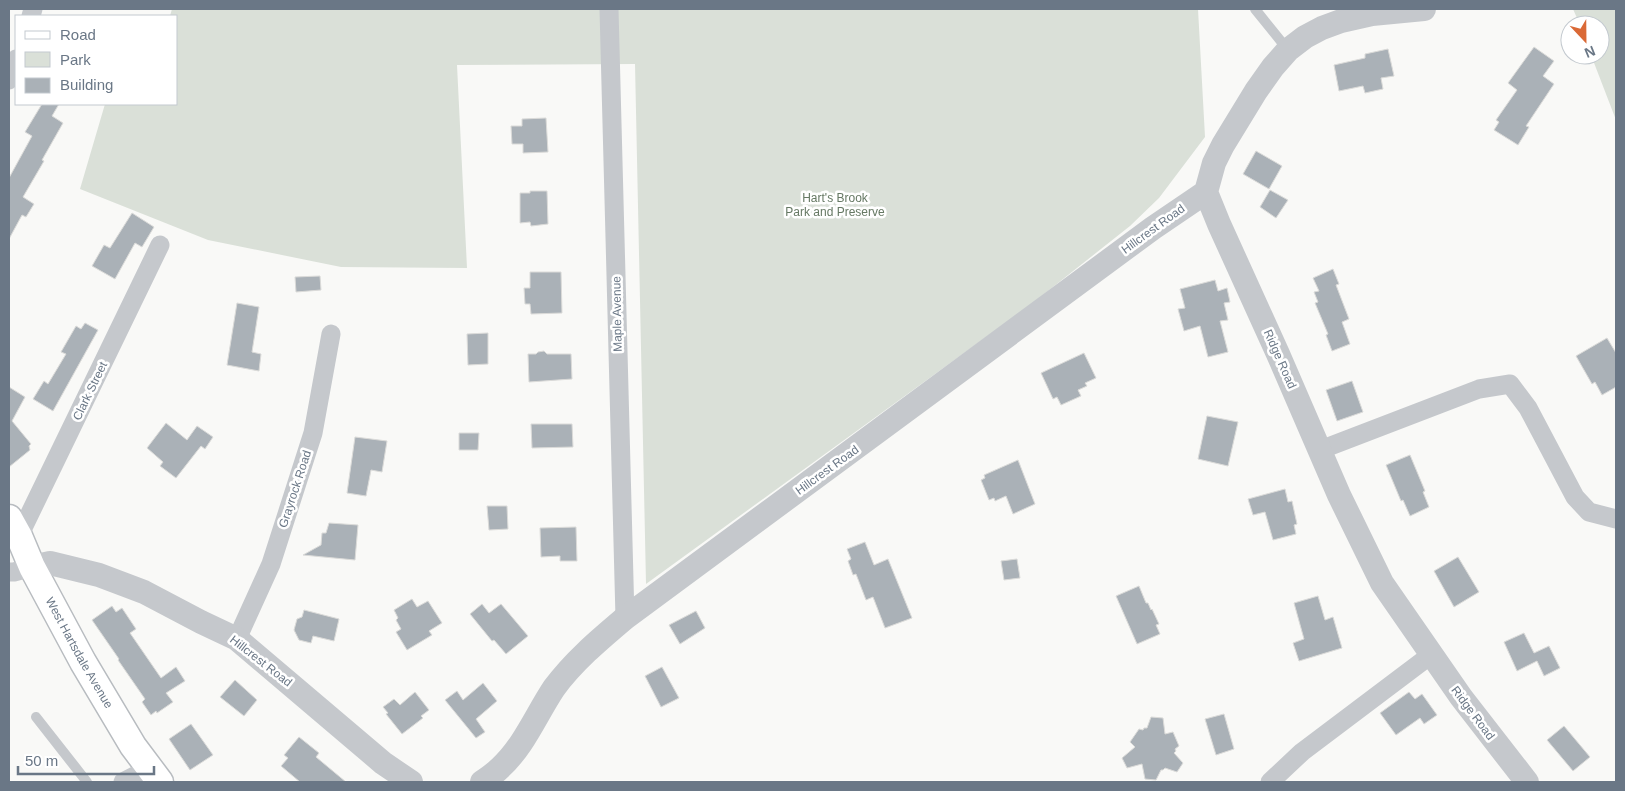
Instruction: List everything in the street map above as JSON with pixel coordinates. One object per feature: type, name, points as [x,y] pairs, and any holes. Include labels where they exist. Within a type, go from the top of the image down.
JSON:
[{"type":"main road","name":"West Hartsdale Avenue","points":[[14,527],[21,569],[83,662],[133,746],[155,775]]},
{"type":"street","name":"Maple Avenue","points":[[609,9],[625,618]]},
{"type":"street","points":[[1206,192],[1214,163],[1224,144],[1256,91],[1288,50],[1305,37],[1341,20],[1372,14],[1424,9]]},
{"type":"street","points":[[9,80],[15,62]]},
{"type":"street","name":"Hillcrest Road","points":[[482,782],[500,768],[519,746],[554,689],[574,664],[625,618],[1153,228],[1206,192]]},
{"type":"street","name":"Ridge Road","points":[[1206,192],[1226,241],[1351,520],[1382,583],[1460,697],[1527,782]]},
{"type":"street","name":"Clark Street","points":[[14,527],[160,245]]},
{"type":"street","name":"Grayrock Road","points":[[237,639],[271,564],[313,433],[331,334]]},
{"type":"street","points":[[1320,450],[1479,389],[1510,384],[1528,408],[1575,497],[1589,512],[1616,519]]},
{"type":"street","name":"Hillcrest Road","points":[[21,569],[50,564],[99,575],[144,592],[237,639],[382,763],[412,782]]},
{"type":"street","points":[[1270,782],[1302,752],[1432,654]]},
{"type":"street","points":[[123,782],[155,775]]},
{"type":"lane","points":[[1256,9],[1288,50]]},
{"type":"lane","points":[[36,717],[87,782]]},
{"type":"green space","name":"Hart's Brook Park and Preserve","points":[[172,9],[1198,9],[1205,137],[1159,198],[1130,226],[1034,302],[646,584],[635,64],[457,65],[467,268],[341,267],[208,240],[80,189],[105,105],[178,105],[178,15],[170,15]]},
{"type":"green space","points":[[1573,9],[1616,9],[1616,120],[1595,65],[1610,65],[1610,15],[1576,15]]},
{"type":"building","points":[[1534,47],[1554,61],[1543,76],[1554,84],[1526,126],[1529,127],[1518,145],[1494,130],[1499,122],[1496,120],[1517,90],[1508,83]]},
{"type":"building","points":[[1388,49],[1394,76],[1381,78],[1383,89],[1365,93],[1363,86],[1339,91],[1334,65],[1365,58],[1365,54]]},
{"type":"building","points":[[41,105],[58,105],[52,116],[63,123],[23,197],[34,204],[26,217],[22,215],[9,239],[9,178],[32,136],[25,132]]},
{"type":"building","points":[[546,118],[548,152],[523,153],[523,144],[512,144],[511,126],[522,126],[522,119]]},
{"type":"building","points":[[1256,151],[1282,166],[1269,189],[1243,174]]},
{"type":"building","points":[[1270,190],[1288,200],[1276,218],[1260,207]]},
{"type":"building","points":[[530,191],[547,191],[548,224],[531,226],[530,222],[520,223],[520,193],[530,193]]},
{"type":"building","points":[[132,213],[154,227],[142,247],[135,243],[115,279],[92,266],[104,245],[110,248]]},
{"type":"building","points":[[1333,269],[1339,284],[1336,285],[1349,319],[1342,322],[1350,344],[1332,351],[1326,335],[1328,334],[1315,303],[1318,302],[1314,292],[1319,291],[1313,278]]},
{"type":"building","points":[[530,272],[561,272],[562,313],[531,314],[530,304],[525,304],[524,288],[530,288]]},
{"type":"building","points":[[320,276],[321,290],[296,292],[295,277]]},
{"type":"building","points":[[1215,280],[1218,291],[1227,288],[1230,302],[1224,303],[1228,320],[1220,321],[1228,352],[1208,357],[1200,326],[1184,331],[1178,309],[1185,308],[1180,289]]},
{"type":"building","points":[[237,303],[259,307],[252,352],[261,354],[259,371],[227,365]]},
{"type":"building","points":[[85,323],[98,330],[53,411],[33,399],[44,381],[48,384],[66,354],[61,352],[76,326],[81,329]]},
{"type":"building","points":[[488,333],[488,364],[468,365],[467,334]]},
{"type":"building","points":[[1607,338],[1616,353],[1616,387],[1602,395],[1595,382],[1592,384],[1576,356]]},
{"type":"building","points":[[544,351],[547,354],[571,354],[572,379],[529,382],[528,354]]},
{"type":"building","points":[[1084,353],[1096,378],[1085,383],[1087,386],[1078,390],[1081,396],[1061,405],[1057,397],[1053,399],[1041,373]]},
{"type":"building","points":[[1352,381],[1363,412],[1337,421],[1326,390]]},
{"type":"building","points":[[9,387],[25,397],[12,421],[31,444],[29,446],[30,450],[9,467]]},
{"type":"building","points":[[1207,416],[1238,422],[1228,466],[1198,459]]},
{"type":"building","points":[[166,423],[187,440],[197,426],[213,437],[205,449],[201,446],[176,478],[160,466],[163,462],[147,448]]},
{"type":"building","points":[[531,424],[572,424],[573,447],[532,448]]},
{"type":"building","points":[[459,433],[479,433],[478,450],[459,450]]},
{"type":"building","points":[[355,437],[387,441],[382,472],[371,470],[366,496],[347,493]]},
{"type":"building","points":[[1410,455],[1425,491],[1423,492],[1429,507],[1410,516],[1403,500],[1401,501],[1386,465]]},
{"type":"building","points":[[1018,460],[1035,504],[1013,514],[1006,496],[995,501],[994,498],[989,500],[981,480],[985,478],[984,475]]},
{"type":"building","points":[[1285,489],[1288,502],[1292,501],[1297,524],[1294,525],[1296,534],[1273,540],[1265,512],[1253,515],[1248,499]]},
{"type":"building","points":[[487,506],[507,506],[508,529],[489,530]]},
{"type":"building","points":[[329,523],[358,525],[355,560],[303,555],[321,545],[322,533],[326,533]]},
{"type":"building","points":[[576,527],[577,561],[560,561],[560,556],[541,557],[540,528]]},
{"type":"building","points":[[865,542],[874,565],[888,559],[912,618],[885,628],[873,597],[866,600],[856,574],[853,575],[848,561],[851,559],[847,549]]},
{"type":"building","points":[[1458,557],[1479,592],[1454,607],[1434,571]]},
{"type":"building","points":[[1017,559],[1020,578],[1004,580],[1001,561]]},
{"type":"building","points":[[1139,586],[1146,603],[1152,609],[1159,624],[1156,625],[1160,634],[1137,644],[1116,596]]},
{"type":"building","points":[[1318,596],[1325,620],[1333,617],[1342,648],[1299,661],[1293,643],[1304,639],[1294,603]]},
{"type":"building","points":[[412,599],[417,607],[428,601],[442,623],[429,631],[432,635],[407,650],[396,632],[401,629],[396,620],[398,618],[394,610]]},
{"type":"building","points":[[482,604],[489,613],[501,604],[528,636],[506,654],[494,640],[492,641],[470,614]]},
{"type":"building","points":[[112,606],[116,612],[122,608],[136,629],[130,633],[161,678],[176,667],[185,681],[166,693],[173,702],[157,713],[156,711],[151,715],[142,702],[145,699],[92,620]]},
{"type":"building","points":[[304,610],[339,619],[334,641],[313,636],[311,643],[299,640],[294,630],[297,619],[302,617]]},
{"type":"building","points":[[696,611],[705,628],[680,644],[669,625]]},
{"type":"building","points":[[1524,633],[1534,653],[1549,646],[1560,668],[1544,676],[1537,661],[1517,671],[1504,642]]},
{"type":"building","points":[[662,667],[679,698],[661,707],[645,676]]},
{"type":"building","points":[[235,680],[257,700],[244,716],[220,697]]},
{"type":"building","points":[[483,683],[497,701],[476,719],[485,732],[476,738],[445,700],[457,691],[463,700]]},
{"type":"building","points":[[415,692],[429,710],[421,716],[423,718],[402,734],[386,714],[388,713],[383,707],[394,699],[400,705]]},
{"type":"building","points":[[1409,692],[1415,699],[1422,694],[1437,715],[1424,724],[1420,718],[1396,735],[1380,713]]},
{"type":"building","points":[[1224,714],[1234,749],[1216,755],[1205,719]]},
{"type":"building","points":[[1151,717],[1163,718],[1165,734],[1173,732],[1179,746],[1175,749],[1174,753],[1183,763],[1177,772],[1165,768],[1161,770],[1156,780],[1145,779],[1142,764],[1127,768],[1122,758],[1135,747],[1130,742],[1139,729],[1147,728]]},
{"type":"building","points":[[191,724],[213,755],[190,770],[169,739]]},
{"type":"building","points":[[1564,726],[1590,757],[1573,771],[1547,740]]},
{"type":"building","points":[[299,737],[319,753],[316,757],[346,782],[300,782],[281,766],[288,758],[284,755]]}]
